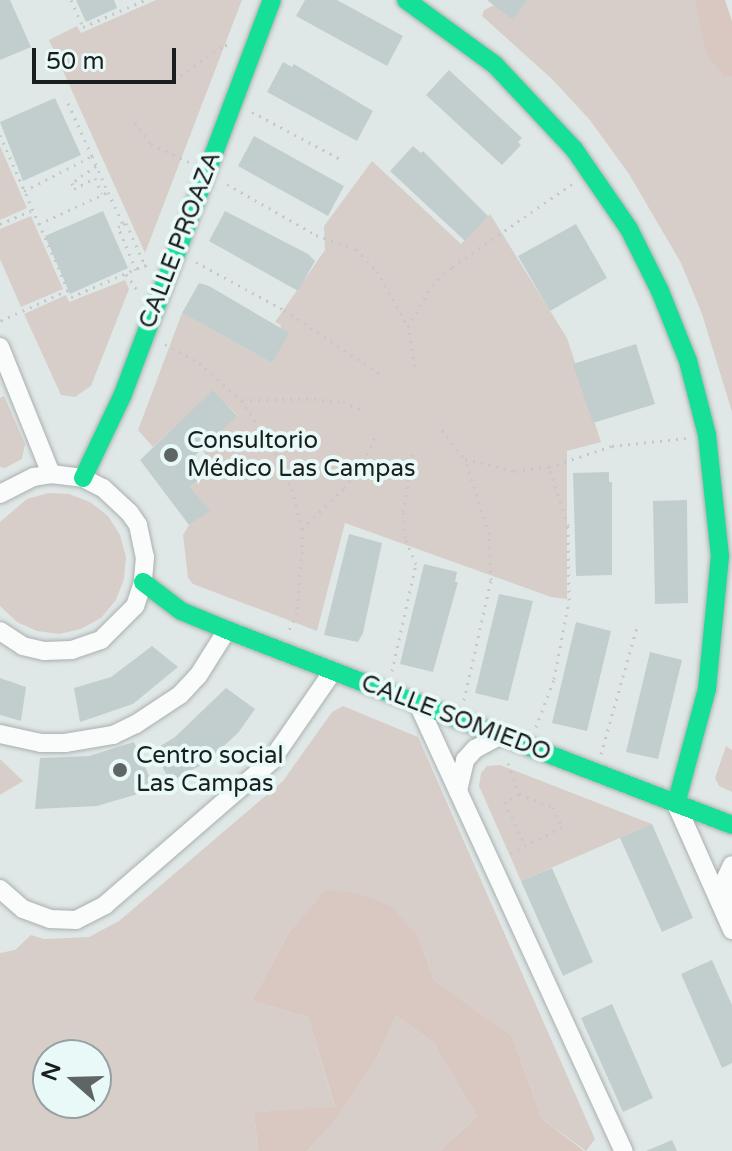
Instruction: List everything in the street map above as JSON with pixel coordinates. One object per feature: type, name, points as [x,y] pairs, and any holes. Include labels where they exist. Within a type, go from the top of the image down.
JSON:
[{"type":"street","name":"CALLE PROAZA","points":[[83,478],[123,394],[272,0]]},
{"type":"street","points":[[406,0],[495,65],[545,116],[591,172],[629,229],[660,291],[688,361],[707,435],[720,556],[716,622],[707,689],[676,804],[732,930]]},
{"type":"street","points":[[0,347],[51,474]]},
{"type":"street","points":[[0,494],[20,482],[51,474],[83,478],[119,500],[138,525],[145,557],[143,582],[135,606],[116,629],[101,640],[72,650],[44,651],[23,646],[0,631]]},
{"type":"street","name":"CALLE SOMIEDO","points":[[143,582],[181,611],[227,630],[732,825]]},
{"type":"street","name":"CALLE SOMIEDO","points":[[135,606],[181,611]]},
{"type":"street","points":[[0,734],[29,741],[65,743],[113,735],[180,695],[198,676],[227,630]]},
{"type":"street","points":[[0,889],[23,909],[50,919],[76,920],[105,905],[271,761],[333,671]]},
{"type":"street","points":[[418,704],[624,1151]]},
{"type":"street","points":[[458,791],[465,760],[475,749],[515,740]]},
{"type":"street","points":[[723,910],[726,878],[732,865]]},
{"type":"path","points":[[71,0],[83,27],[145,0]]},
{"type":"path","points":[[174,80],[225,45],[252,52]]},
{"type":"path","points":[[67,101],[123,224],[126,223],[145,265],[163,284]]},
{"type":"path","points":[[233,102],[344,161]]},
{"type":"path","points":[[135,122],[151,144],[316,235],[356,249],[377,271],[408,327],[415,366]]},
{"type":"path","points":[[0,135],[71,297],[145,265]]},
{"type":"path","points":[[24,191],[92,156]]},
{"type":"path","points":[[96,166],[72,183],[74,189],[95,178],[102,195]]},
{"type":"path","points":[[408,327],[432,285],[452,267],[591,172]]},
{"type":"path","points":[[39,224],[108,192]]},
{"type":"path","points":[[0,224],[33,210]]},
{"type":"path","points":[[123,224],[118,227],[136,270]]},
{"type":"path","points":[[175,251],[284,310],[380,374]]},
{"type":"path","points":[[0,321],[68,290]]},
{"type":"path","points":[[143,335],[199,363],[241,400],[272,446],[292,489],[302,529],[297,613],[280,650]]},
{"type":"path","points":[[241,400],[314,399],[343,402],[364,411]]},
{"type":"path","points":[[442,430],[465,459],[489,534],[491,580],[460,719]]},
{"type":"path","points":[[465,459],[515,471],[549,467],[612,446],[707,435]]},
{"type":"path","points":[[302,529],[344,488],[364,462],[375,436]]},
{"type":"path","points":[[388,692],[416,564],[405,538],[403,512],[414,449]]},
{"type":"path","points":[[491,862],[562,827],[553,807],[519,794],[507,767],[515,740],[554,679],[569,600],[568,526],[549,467]]},
{"type":"path","points":[[596,773],[638,623]]},
{"type":"path","points":[[519,794],[505,802],[525,845]]},
{"type":"shaded area","points":[[156,0],[242,0],[145,253],[49,40],[77,26],[81,33]]},
{"type":"shaded area","points":[[528,0],[695,0],[724,77],[732,76],[732,412],[702,314],[681,263],[629,174],[589,119],[552,79],[482,16],[484,10],[494,5],[513,19]]},
{"type":"shaded area","points":[[695,0],[725,0],[732,21],[732,76],[724,77],[706,53]]},
{"type":"shaded area","points":[[0,146],[27,208],[0,220]]},
{"type":"shaded area","points":[[372,161],[461,244],[490,214],[567,338],[601,442],[567,451],[567,599],[551,597],[345,523],[317,631],[193,584],[188,578],[183,535],[189,525],[209,511],[190,487],[215,470],[202,449],[237,415],[213,391],[153,447],[138,430],[182,313],[272,363],[281,325],[275,322],[325,250],[324,226]]},
{"type":"shaded area","points":[[31,216],[63,289],[21,307],[0,259],[0,229]]},
{"type":"shaded area","points":[[125,280],[129,289],[91,386],[75,397],[61,395],[24,314],[66,295],[69,302]]},
{"type":"shaded area","points":[[4,396],[25,444],[22,459],[5,468],[0,467],[0,398]]},
{"type":"shaded area","points":[[48,493],[69,494],[90,502],[108,516],[120,535],[126,557],[124,579],[116,600],[101,618],[81,629],[59,634],[37,631],[17,622],[0,606],[0,522],[27,499]]},
{"type":"shaded area","points":[[343,706],[418,737],[595,1139],[586,1151],[542,1119],[512,1036],[434,980],[419,938],[326,891],[289,932],[252,1001],[308,1017],[335,1108],[254,1112],[258,1151],[0,1151],[0,953],[15,950],[31,935],[44,939],[89,937],[119,921],[283,781],[332,712]]},
{"type":"shaded area","points":[[726,746],[732,750],[732,792],[719,786],[715,778]]},
{"type":"shaded area","points":[[0,759],[23,781],[0,795]]},
{"type":"shaded area","points":[[500,765],[652,824],[521,881],[479,786],[481,773],[487,766]]},
{"type":"shaded area","points":[[326,890],[356,893],[391,906],[419,938],[434,980],[512,1036],[542,1119],[584,1151],[440,1151],[477,1116],[433,1042],[396,1016],[377,1058],[335,1121],[307,1151],[258,1151],[254,1112],[335,1107],[308,1017],[252,1001],[289,932]]},
{"type":"shaded area","points":[[396,1016],[433,1042],[477,1116],[440,1151],[307,1151],[335,1121],[377,1058]]},
{"type":"building","points":[[0,0],[10,0],[31,47],[0,60]]},
{"type":"building","points":[[76,0],[114,0],[117,8],[86,22]]},
{"type":"building","points":[[305,0],[337,0],[403,36],[387,66],[296,16]]},
{"type":"building","points":[[487,0],[528,0],[513,20]]},
{"type":"building","points":[[283,62],[292,67],[294,64],[373,111],[357,141],[267,92]]},
{"type":"building","points":[[449,70],[522,138],[518,142],[521,145],[502,165],[426,95]]},
{"type":"building","points":[[55,98],[81,155],[23,181],[0,122]]},
{"type":"building","points":[[254,136],[344,186],[328,216],[238,166]]},
{"type":"building","points":[[413,146],[421,153],[423,151],[488,216],[465,241],[390,171]]},
{"type":"building","points":[[103,211],[128,268],[70,294],[45,236]]},
{"type":"building","points":[[225,211],[308,254],[315,261],[298,291],[209,241]]},
{"type":"building","points":[[576,224],[607,278],[550,311],[518,256]]},
{"type":"building","points":[[199,283],[289,333],[272,363],[182,313]]},
{"type":"building","points":[[636,344],[655,404],[593,423],[573,364]]},
{"type":"building","name":"Consultorio Médico Las Campas","points":[[213,390],[237,416],[188,462],[199,480],[190,487],[210,511],[189,525],[140,460]]},
{"type":"building","points":[[609,472],[609,482],[612,482],[612,575],[576,576],[573,473]]},
{"type":"building","points":[[687,500],[688,603],[655,604],[653,501]]},
{"type":"building","points":[[349,534],[382,543],[363,633],[358,642],[324,635]]},
{"type":"building","points":[[424,564],[457,572],[455,582],[458,582],[433,672],[400,664]]},
{"type":"building","points":[[499,594],[533,601],[508,701],[475,693]]},
{"type":"building","points":[[576,622],[611,631],[587,731],[552,723]]},
{"type":"building","points":[[152,646],[178,667],[133,704],[80,722],[74,688],[111,677]]},
{"type":"building","points":[[650,652],[682,660],[658,759],[626,752]]},
{"type":"building","points":[[0,678],[26,687],[21,721],[0,715]]},
{"type":"building","points":[[226,688],[255,709],[238,733],[205,763],[170,782],[154,750],[175,737]]},
{"type":"building","points":[[134,742],[155,789],[97,806],[35,809],[40,758],[89,756]]},
{"type":"building","points":[[652,824],[693,918],[662,932],[620,838]]},
{"type":"building","points":[[552,868],[593,962],[563,976],[521,881]]},
{"type":"building","points":[[712,960],[732,1005],[732,1063],[722,1068],[681,974]]},
{"type":"building","points":[[612,1004],[653,1098],[623,1112],[581,1018]]},
{"type":"building","points":[[672,1140],[677,1151],[646,1151]]},
{"type":"traffic: fast","points":[[83,478],[123,394],[272,0]]},
{"type":"traffic: fast","points":[[406,0],[495,65],[574,149],[629,229],[660,291],[688,361],[707,435],[720,556],[707,689],[676,804]]},
{"type":"traffic: fast","points":[[143,582],[181,611],[227,630],[732,825]]},
{"type":"place","name":"Consultorio Médico Las Campas","points":[[171,455]]},
{"type":"place","name":"Centro social Las Campas","points":[[120,770]]}]
